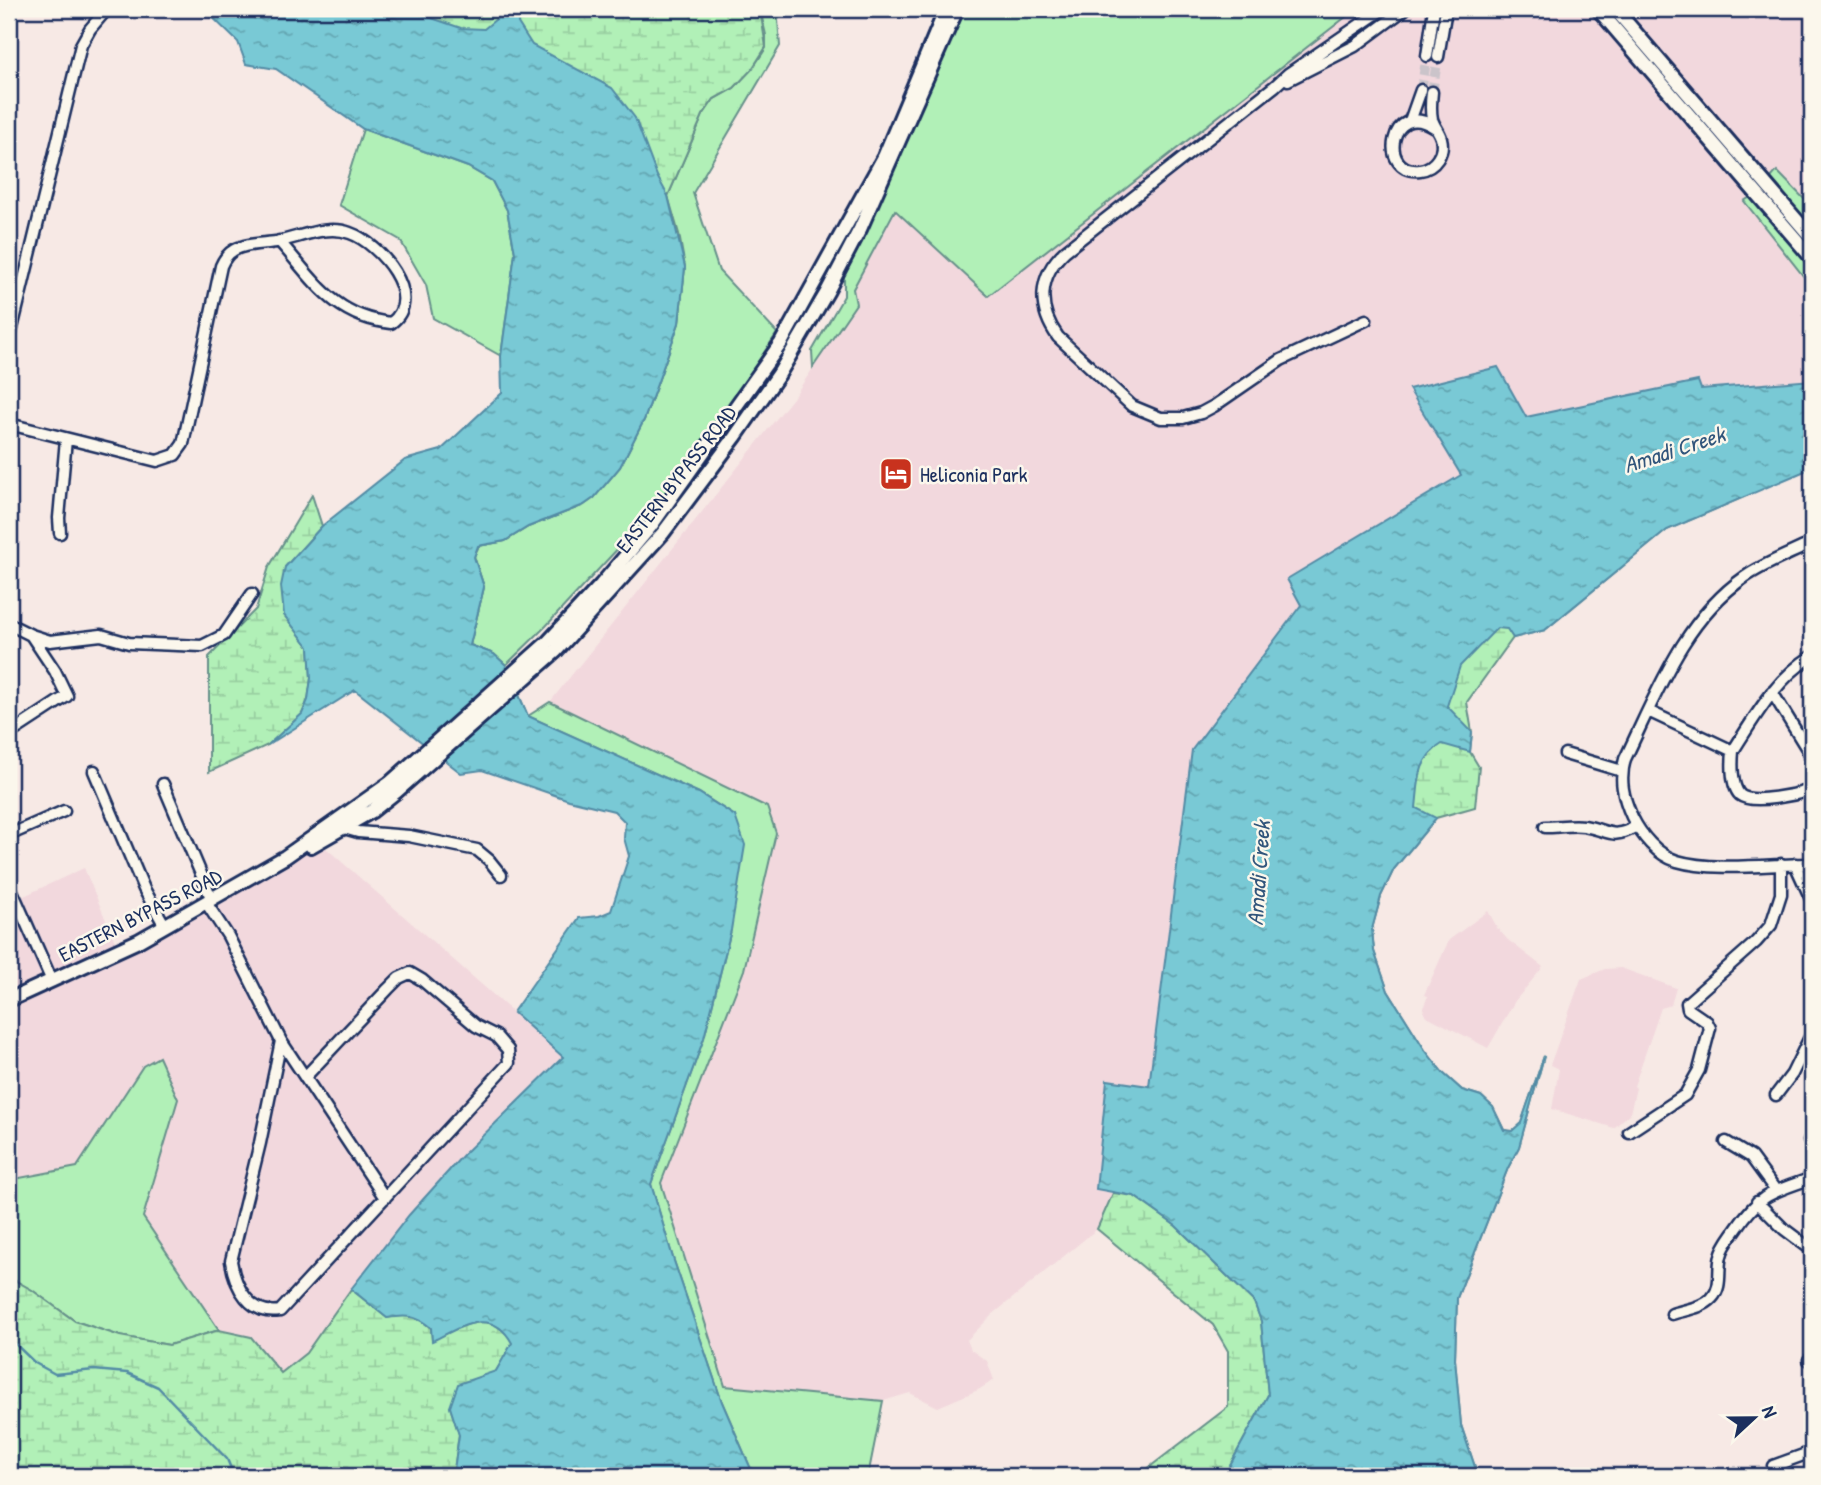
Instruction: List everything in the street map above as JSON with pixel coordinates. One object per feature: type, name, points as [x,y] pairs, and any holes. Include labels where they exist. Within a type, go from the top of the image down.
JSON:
[{"type":"main road","name":"EASTERN BYPASS ROAD","points":[[552,647],[651,526],[780,343],[884,157],[946,9]]},
{"type":"main road","name":"EASTERN BYPASS ROAD","points":[[285,857],[344,828],[393,787],[552,647],[663,533],[735,438],[779,374],[827,292],[860,229],[957,9]]},
{"type":"main road","points":[[1598,9],[1812,258]]},
{"type":"main road","points":[[1615,9],[1812,238]]},
{"type":"main road","name":"EASTERN BYPASS ROAD","points":[[9,1000],[166,926],[285,857],[393,787]]},
{"type":"street","points":[[9,341],[81,45],[107,9]]},
{"type":"street","points":[[1366,320],[1281,360],[1201,413],[1171,419],[1153,416],[1132,405],[1058,337],[1045,315],[1042,300],[1043,287],[1054,261],[1294,70],[1383,9]]},
{"type":"street","points":[[1275,86],[1355,46],[1405,9]]},
{"type":"street","points":[[1427,56],[1434,9]]},
{"type":"street","points":[[1438,58],[1446,9]]},
{"type":"street","points":[[1427,91],[1434,127],[1442,141],[1440,156],[1429,167],[1414,170],[1400,163],[1393,148],[1397,131],[1410,121],[1427,91]]},
{"type":"street","points":[[1410,121],[1419,120],[1434,127]]},
{"type":"street","points":[[9,424],[157,461],[175,455],[183,444],[221,266],[231,251],[241,247],[331,231],[347,231],[364,239],[395,271],[401,285],[402,298],[398,317],[391,323],[359,317],[330,298],[279,241]]},
{"type":"street","points":[[60,533],[66,439]]},
{"type":"street","points":[[1812,543],[1746,576],[1713,606],[1668,666],[1622,771],[1626,802],[1637,826],[1654,847],[1677,861],[1705,866],[1812,864]]},
{"type":"street","points":[[9,624],[50,641],[101,635],[129,643],[202,646],[224,635],[252,594]]},
{"type":"street","points":[[9,734],[67,696],[55,671],[31,635]]},
{"type":"street","points":[[1812,656],[1793,668],[1772,692],[1733,751],[1733,773],[1741,795],[1757,799],[1812,790]]},
{"type":"street","points":[[1772,692],[1812,757]]},
{"type":"street","points":[[1648,711],[1733,751]]},
{"type":"street","points":[[1565,754],[1622,771]]},
{"type":"street","points":[[94,771],[144,889],[166,926]]},
{"type":"street","points":[[163,784],[209,902],[281,1041],[385,1198]]},
{"type":"street","points":[[9,835],[64,811]]},
{"type":"street","points":[[1545,827],[1584,826],[1614,835],[1637,826]]},
{"type":"street","points":[[344,828],[358,832],[409,836],[477,849],[501,875]]},
{"type":"street","points":[[1629,1132],[1679,1101],[1690,1087],[1699,1070],[1710,1028],[1707,1022],[1688,1009],[1687,1003],[1756,942],[1771,925],[1781,894],[1781,864]]},
{"type":"street","points":[[1795,864],[1812,901]]},
{"type":"street","points":[[9,884],[52,981]]},
{"type":"street","points":[[281,1041],[260,1143],[231,1261],[233,1278],[241,1292],[257,1308],[269,1313],[280,1311],[509,1063],[508,1050],[496,1036],[476,1026],[410,973],[399,978],[304,1077]]},
{"type":"street","points":[[1776,1095],[1792,1074],[1812,1033]]},
{"type":"street","points":[[1726,1142],[1751,1157],[1776,1191]]},
{"type":"street","points":[[1672,1314],[1713,1298],[1720,1286],[1721,1256],[1725,1245],[1757,1202],[1776,1191],[1812,1178]]},
{"type":"street","points":[[1757,1202],[1784,1229],[1812,1251]]},
{"type":"street","points":[[1773,1466],[1806,1454],[1812,1449]]},
{"type":"shaded area","points":[[1356,9],[1812,9],[1812,207],[1777,172],[1752,196],[1812,287],[1812,380],[1701,389],[1698,381],[1526,417],[1409,389],[1462,475],[1287,579],[1302,604],[1192,750],[1149,1087],[1096,1188],[1113,1193],[1097,1229],[992,1315],[967,1340],[971,1350],[987,1361],[994,1380],[938,1407],[910,1393],[883,1401],[725,1386],[661,1183],[744,970],[776,833],[550,702],[793,398],[856,304],[853,289],[895,210],[988,295]]},
{"type":"shaded area","points":[[310,834],[563,1056],[463,1155],[409,1215],[351,1289],[306,1353],[281,1373],[251,1337],[219,1330],[143,1217],[178,1099],[143,1066],[77,1167],[9,1180],[9,899],[11,902],[84,868],[116,944]]},
{"type":"shaded area","points":[[1488,911],[1508,940],[1543,967],[1515,1001],[1488,1048],[1425,1015],[1423,1008],[1428,996],[1424,995],[1449,940]]},
{"type":"shaded area","points":[[1621,968],[1676,988],[1671,1005],[1661,1008],[1634,1086],[1636,1088],[1630,1113],[1614,1128],[1552,1109],[1559,1069],[1550,1065],[1581,979],[1605,969]]},
{"type":"green space","points":[[401,9],[760,9],[766,47],[752,69],[734,88],[714,99],[703,115],[668,196],[685,267],[679,323],[644,420],[620,467],[594,498],[584,505],[528,527],[505,541],[479,546],[474,556],[477,541],[575,480],[475,39]]},
{"type":"green space","points":[[760,9],[782,9],[778,20],[780,46],[693,193],[719,271],[777,333],[693,459],[648,516],[506,665],[494,654],[470,645],[484,587],[474,557],[478,546],[505,541],[528,527],[584,505],[644,420],[679,323],[685,267],[668,196],[703,115],[714,99],[734,88],[752,69],[766,48]]},
{"type":"green space","points":[[959,9],[1356,9],[988,296],[895,210],[853,289],[856,304],[813,367],[812,351],[844,296],[844,275]]},
{"type":"green space","points":[[363,129],[468,167],[492,181],[507,210],[515,253],[501,356],[433,318],[426,285],[400,240],[339,205]]},
{"type":"green space","points":[[1777,171],[1812,207],[1812,227],[1770,179]]},
{"type":"green space","points":[[1752,196],[1812,266],[1812,287],[1744,201]]},
{"type":"green space","points":[[1751,494],[1667,530],[1545,630],[1513,638],[1467,702],[1472,732],[1470,752],[1479,767],[1475,807],[1436,818],[1394,869],[1381,896],[1372,929],[1374,951],[1388,991],[1425,1050],[1443,1073],[1462,1090],[1481,1096],[1493,1107],[1504,1130],[1512,1131],[1521,1123],[1544,1056],[1519,1147],[1508,1168],[1457,1298],[1455,1359],[1461,1425],[1478,1476],[1449,1476],[1379,999],[1351,872],[1416,705],[1517,590]]},
{"type":"green space","points":[[312,495],[322,526],[285,567],[284,615],[309,647],[311,678],[308,700],[302,714],[268,745],[209,772],[209,657],[256,609],[269,567]]},
{"type":"green space","points":[[474,556],[484,587],[470,645],[494,654],[506,665],[528,716],[454,660]]},
{"type":"green space","points":[[550,702],[767,807],[776,833],[744,970],[661,1183],[725,1386],[883,1401],[868,1476],[754,1476],[722,1402],[651,1184],[704,1038],[731,930],[735,816],[699,793],[528,716]]},
{"type":"green space","points":[[159,1057],[178,1099],[143,1217],[219,1330],[169,1345],[120,1336],[75,1321],[9,1277],[9,1180],[77,1167],[143,1066]]},
{"type":"green space","points":[[1113,1193],[1134,1196],[1176,1226],[1254,1302],[1261,1321],[1268,1395],[1224,1476],[1138,1476],[1228,1407],[1228,1351],[1213,1325],[1097,1229]]},
{"type":"green space","points":[[9,1277],[75,1321],[120,1336],[169,1345],[219,1330],[251,1337],[281,1373],[306,1353],[351,1289],[387,1318],[405,1316],[420,1320],[431,1328],[432,1340],[465,1325],[486,1322],[505,1332],[513,1343],[496,1371],[450,1407],[459,1434],[454,1470],[448,1476],[9,1476]]},
{"type":"water","points":[[204,9],[405,9],[461,28],[484,29],[508,9],[521,9],[518,23],[532,45],[612,88],[635,118],[657,176],[668,196],[685,267],[679,323],[644,420],[620,467],[594,498],[584,505],[528,527],[505,541],[478,546],[474,557],[484,587],[470,645],[494,654],[506,665],[528,716],[699,793],[735,816],[745,845],[731,930],[704,1038],[651,1184],[722,1402],[754,1476],[448,1476],[454,1470],[459,1435],[450,1407],[458,1384],[496,1371],[512,1343],[504,1332],[486,1322],[465,1326],[432,1341],[431,1328],[426,1324],[410,1317],[387,1318],[351,1289],[409,1215],[463,1155],[563,1057],[513,1012],[579,918],[599,916],[611,911],[629,856],[624,838],[625,822],[614,811],[569,800],[482,770],[461,773],[355,690],[268,745],[302,714],[308,700],[311,678],[309,647],[284,615],[281,586],[285,567],[322,526],[405,460],[441,450],[502,393],[501,356],[515,253],[507,210],[492,181],[468,167],[363,129],[276,69],[246,64],[238,42]]},
{"type":"water","name":"Amadi Creek","points":[[1498,367],[1526,417],[1698,381],[1701,389],[1812,380],[1812,468],[1667,530],[1545,630],[1513,638],[1507,629],[1497,628],[1460,666],[1447,706],[1472,732],[1470,752],[1442,744],[1428,757],[1421,772],[1416,808],[1436,818],[1394,869],[1381,896],[1372,929],[1374,951],[1388,991],[1425,1050],[1443,1073],[1462,1090],[1481,1096],[1493,1107],[1504,1130],[1512,1131],[1521,1123],[1544,1056],[1519,1147],[1508,1168],[1457,1298],[1455,1359],[1461,1425],[1478,1476],[1224,1476],[1268,1395],[1261,1321],[1254,1302],[1176,1226],[1134,1196],[1096,1189],[1107,1080],[1149,1086],[1192,750],[1301,605],[1287,579],[1461,475],[1409,389]]},
{"type":"waterway","points":[[9,1338],[35,1363],[55,1374],[94,1370],[127,1373],[158,1387],[227,1459],[234,1476]]},
{"type":"tunnel","points":[[1421,90],[1427,56]]},
{"type":"tunnel","points":[[1432,92],[1438,57]]},
{"type":"place","name":"Heliconia Park","points":[[896,474]]}]
